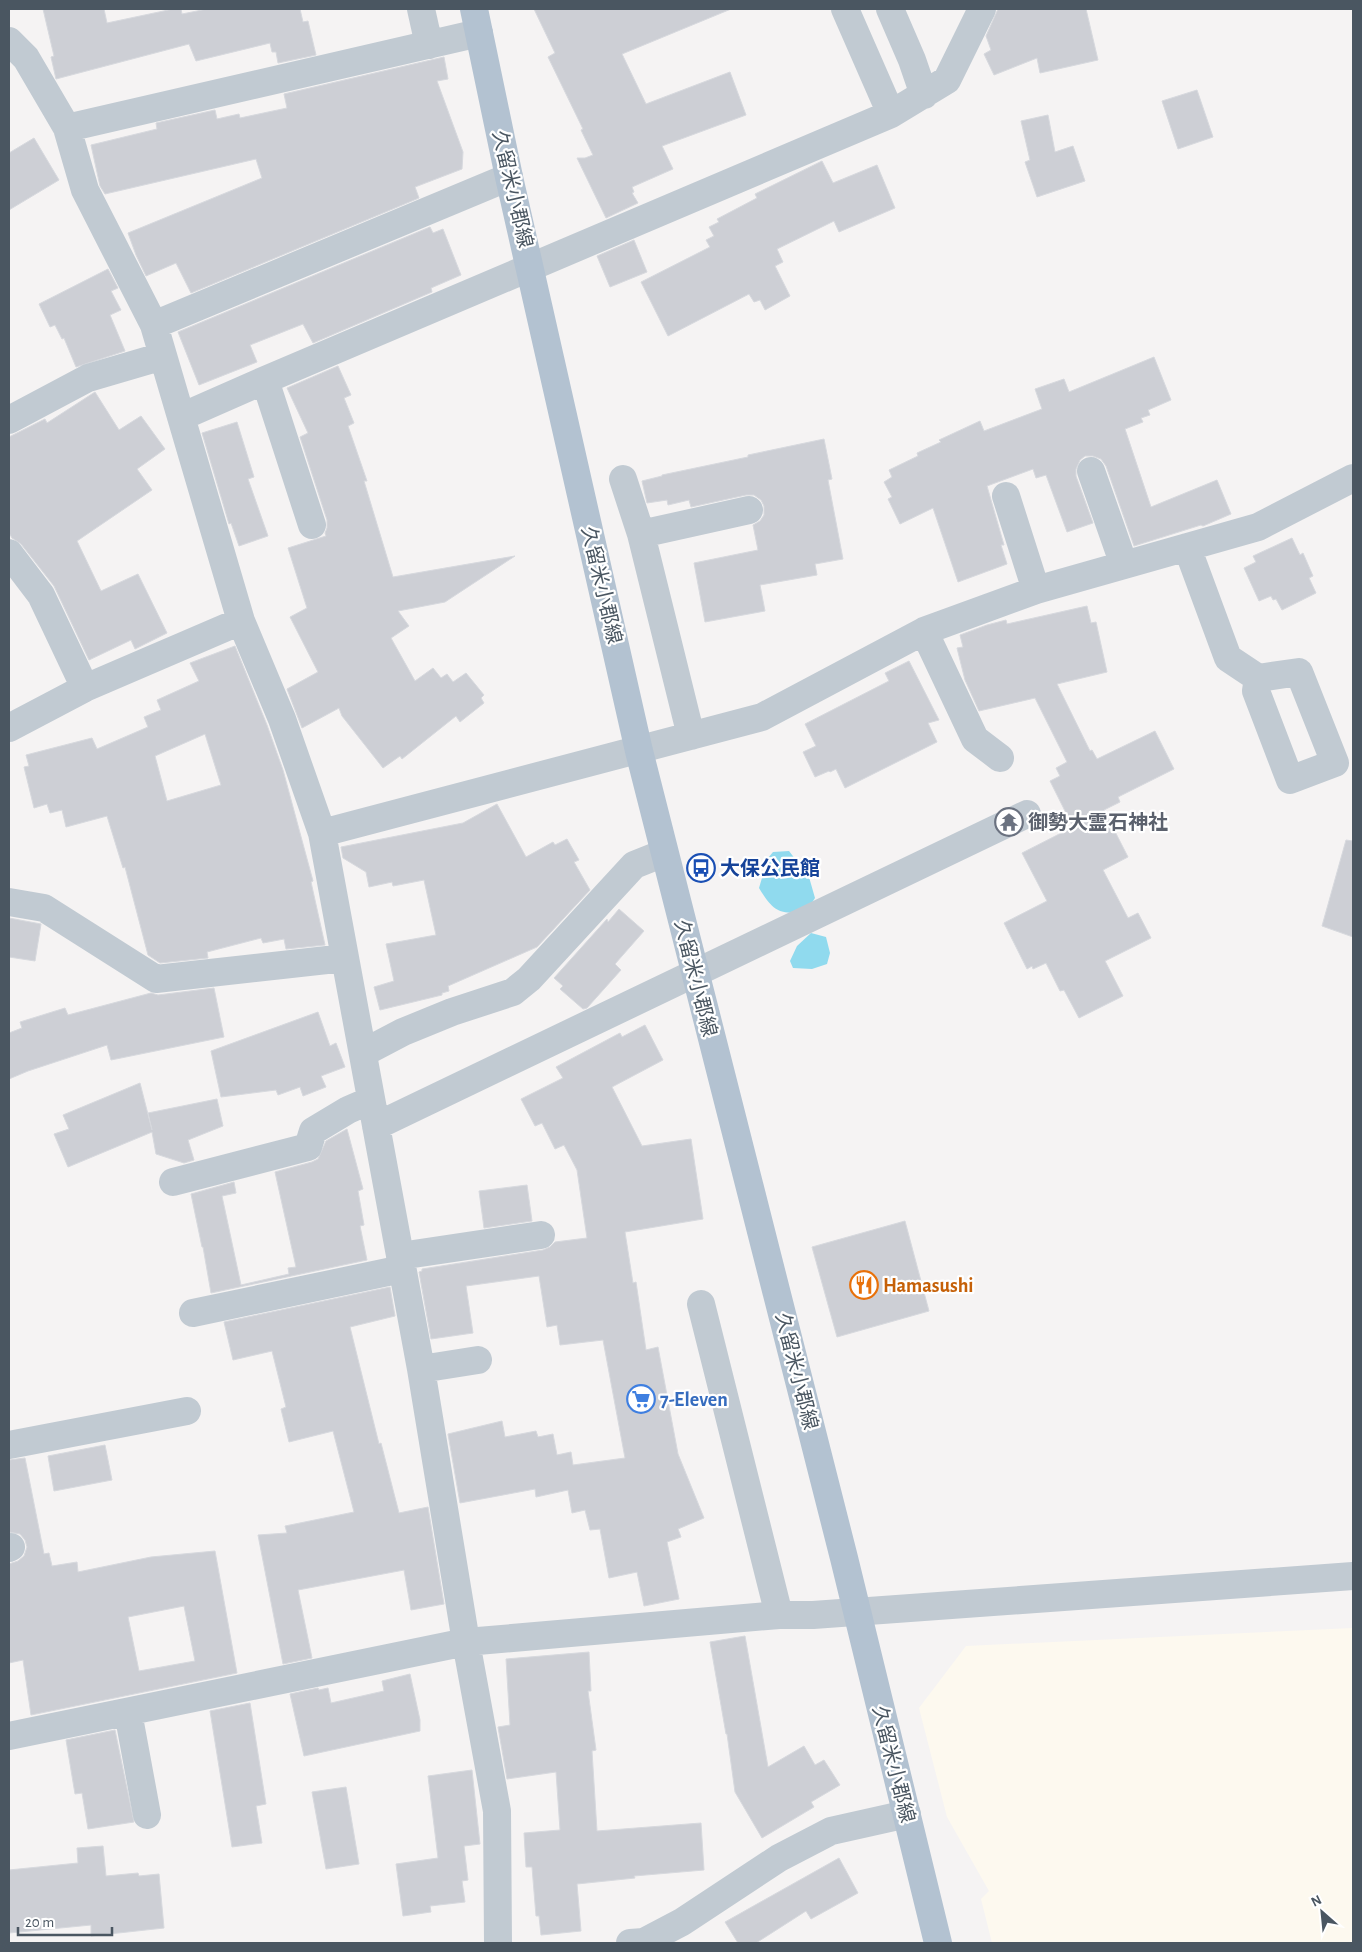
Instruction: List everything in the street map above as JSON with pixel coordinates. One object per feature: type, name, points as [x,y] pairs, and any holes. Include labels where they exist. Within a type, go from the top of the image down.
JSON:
[{"type":"main road","name":"久留米小郡線","points":[[477,21],[509,177],[639,751],[858,1612],[938,1943]]},
{"type":"street","points":[[421,9],[429,45]]},
{"type":"street","points":[[845,9],[891,114]]},
{"type":"street","points":[[890,9],[912,60],[924,95]]},
{"type":"street","points":[[181,418],[265,380],[891,114],[947,80],[982,9]]},
{"type":"street","points":[[67,128],[429,45],[477,21]]},
{"type":"street","points":[[9,41],[26,58],[67,128],[85,190],[154,326],[241,621],[282,720],[322,833],[421,1369],[466,1642],[497,1811],[498,1943]]},
{"type":"street","points":[[154,326],[509,177]]},
{"type":"street","points":[[9,420],[88,378],[163,356]]},
{"type":"street","points":[[265,380],[312,525]]},
{"type":"street","points":[[1091,472],[1124,566]]},
{"type":"street","points":[[322,833],[639,751],[762,717],[924,631],[1036,590],[1258,527],[1353,478]]},
{"type":"street","points":[[623,479],[641,534],[691,736]]},
{"type":"street","points":[[1006,496],[1036,590]]},
{"type":"street","points":[[641,534],[749,510]]},
{"type":"street","points":[[1188,547],[1228,658],[1258,678]]},
{"type":"street","points":[[9,553],[41,595],[85,688]]},
{"type":"street","points":[[9,728],[85,688],[241,621]]},
{"type":"street","points":[[924,631],[975,738],[1000,758]]},
{"type":"street","points":[[173,1182],[308,1146],[314,1132],[348,1110],[374,1113],[695,972],[1027,814]]},
{"type":"street","points":[[363,1053],[403,1032],[452,1012],[513,992],[529,978],[634,865],[664,853]]},
{"type":"street","points":[[9,902],[44,908],[156,978],[346,958]]},
{"type":"street","points":[[193,1313],[401,1262],[541,1235]]},
{"type":"street","points":[[701,1304],[779,1615]]},
{"type":"street","points":[[421,1369],[478,1360]]},
{"type":"street","points":[[9,1445],[187,1412]]},
{"type":"street","points":[[9,1736],[466,1642],[779,1615],[814,1615],[1353,1576]]},
{"type":"street","points":[[128,1712],[147,1815]]},
{"type":"street","points":[[630,1943],[644,1942],[682,1922],[779,1858],[831,1831],[906,1814]]},
{"type":"shaded area","points":[[1353,1628],[1353,1943],[992,1943],[981,1899],[989,1891],[947,1817],[919,1708],[966,1646]]},
{"type":"water","points":[[789,851],[809,877],[815,898],[806,912],[789,913],[778,910],[768,902],[759,888],[768,858],[773,852]]},
{"type":"water","points":[[811,933],[826,937],[830,953],[827,964],[812,969],[793,968],[790,961],[797,946]]},
{"type":"building","points":[[43,9],[104,9],[107,23],[173,9],[181,9],[182,14],[207,9],[300,9],[303,22],[308,21],[316,55],[278,63],[276,52],[272,52],[270,43],[196,61],[189,44],[56,79],[51,57],[54,56]]},
{"type":"building","points":[[534,9],[731,9],[622,54],[646,104],[730,72],[746,115],[662,146],[673,169],[632,187],[634,192],[632,193],[638,203],[606,218],[577,158],[593,155],[581,130],[583,129],[548,57],[555,53]]},
{"type":"building","points":[[998,9],[1086,9],[1098,60],[1040,73],[1037,58],[994,75],[984,54],[991,50],[986,36]]},
{"type":"building","points":[[444,57],[448,79],[437,81],[463,152],[462,169],[415,187],[419,198],[191,293],[176,263],[146,276],[128,233],[262,178],[256,159],[105,194],[100,186],[91,145],[157,129],[156,123],[215,110],[217,119],[239,114],[240,118],[287,108],[284,94]]},
{"type":"building","points":[[1197,90],[1213,137],[1178,149],[1162,101]]},
{"type":"building","points":[[1048,115],[1055,152],[1073,146],[1085,181],[1037,197],[1025,162],[1030,160],[1021,121]]},
{"type":"building","points":[[34,138],[59,180],[9,210],[9,153]]},
{"type":"building","points":[[822,161],[833,183],[877,165],[895,208],[839,232],[834,221],[777,249],[783,262],[775,266],[790,296],[765,310],[760,300],[754,302],[749,294],[668,336],[641,282],[710,247],[706,240],[714,236],[709,227],[719,222],[717,219],[757,198],[755,194]]},
{"type":"building","points":[[430,227],[433,233],[443,229],[461,275],[431,288],[432,292],[313,343],[303,324],[250,345],[257,362],[199,385],[178,332]]},
{"type":"building","points":[[634,240],[647,272],[610,287],[597,256]]},
{"type":"building","points":[[108,269],[118,288],[111,291],[121,310],[110,315],[125,351],[76,367],[64,338],[62,339],[55,325],[50,327],[39,304]]},
{"type":"building","points":[[1154,357],[1171,400],[1148,410],[1150,415],[1141,418],[1143,422],[1125,429],[1151,507],[1217,480],[1231,514],[1203,526],[1201,525],[1134,546],[1106,466],[1101,459],[1085,456],[1080,460],[1076,469],[1076,476],[1093,523],[1067,532],[1046,475],[1036,478],[1033,469],[987,486],[1004,545],[1001,545],[1007,564],[958,582],[933,508],[900,524],[888,499],[892,497],[884,482],[892,477],[889,470],[918,456],[917,453],[941,442],[939,440],[980,421],[984,431],[1042,409],[1035,389],[1064,379],[1069,392]]},
{"type":"building","points":[[338,366],[351,395],[344,398],[354,423],[348,426],[367,481],[364,481],[393,577],[515,556],[445,602],[398,611],[409,626],[391,638],[415,681],[433,668],[441,678],[447,674],[453,682],[466,673],[484,695],[481,698],[484,703],[460,722],[456,716],[402,759],[400,756],[383,768],[342,716],[339,708],[302,728],[287,689],[318,672],[290,617],[307,608],[288,548],[326,536],[327,520],[300,437],[308,433],[287,388]]},
{"type":"building","points":[[95,392],[119,430],[141,416],[165,449],[137,469],[152,490],[77,541],[101,591],[138,574],[167,633],[135,649],[131,640],[89,660],[54,586],[21,544],[12,538],[9,533],[9,437],[45,419],[47,423]]},
{"type":"building","points":[[237,422],[254,477],[248,479],[268,536],[239,546],[231,523],[229,524],[202,433]]},
{"type":"building","points":[[824,439],[832,479],[828,480],[843,559],[815,564],[817,575],[760,585],[765,611],[705,622],[694,563],[758,550],[753,525],[760,521],[764,515],[764,506],[761,500],[754,495],[691,507],[689,500],[668,505],[667,500],[647,503],[642,481]]},
{"type":"building","points":[[1292,538],[1300,555],[1303,553],[1313,576],[1309,578],[1316,593],[1282,610],[1276,599],[1273,600],[1271,596],[1259,601],[1244,568],[1256,562],[1253,556]]},
{"type":"building","points":[[1087,606],[1091,623],[1096,622],[1107,672],[1057,684],[1090,751],[1092,750],[1097,759],[1155,731],[1174,769],[1118,797],[1120,802],[1104,810],[1128,857],[1103,870],[1128,918],[1138,913],[1151,938],[1105,961],[1123,996],[1079,1018],[1064,990],[1060,991],[1046,963],[1033,969],[1032,966],[1027,969],[1004,923],[1047,901],[1022,853],[1073,827],[1050,781],[1060,776],[1056,768],[1067,762],[1035,698],[979,711],[965,680],[957,648],[963,647],[960,635],[987,625],[1006,620],[1007,624]]},
{"type":"building","points":[[235,646],[283,770],[313,881],[311,882],[325,945],[286,949],[284,939],[263,943],[261,938],[207,952],[208,958],[160,963],[148,955],[125,867],[123,868],[107,816],[66,827],[62,810],[50,813],[47,804],[34,808],[24,767],[29,766],[26,755],[92,738],[97,749],[148,727],[144,717],[161,710],[157,700],[199,681],[190,663]],"holes":[[[205,734],[221,785],[167,801],[155,756]]]},
{"type":"building","points":[[909,661],[939,720],[928,723],[937,742],[845,788],[836,769],[815,777],[803,752],[816,746],[805,724],[889,681],[885,673]]},
{"type":"building","points":[[497,804],[526,857],[553,842],[555,845],[567,839],[579,860],[574,862],[590,890],[537,947],[448,986],[449,991],[442,993],[442,995],[380,1010],[374,987],[394,981],[386,944],[436,935],[424,880],[393,886],[392,882],[369,887],[366,872],[343,858],[341,847],[463,823]]},
{"type":"building","points":[[1346,840],[1353,841],[1353,937],[1322,926]]},
{"type":"building","points":[[619,909],[644,931],[615,964],[621,970],[587,1008],[583,1009],[560,989],[563,986],[554,978],[607,919],[608,922]]},
{"type":"building","points":[[9,918],[41,924],[35,961],[9,957]]},
{"type":"building","points":[[214,988],[224,1037],[111,1060],[107,1045],[9,1079],[9,1033],[22,1028],[20,1022],[65,1008],[68,1015],[151,993],[158,995]]},
{"type":"building","points":[[318,1012],[330,1046],[336,1043],[345,1067],[321,1076],[326,1087],[303,1096],[300,1087],[278,1095],[276,1090],[221,1097],[211,1051]]},
{"type":"building","points":[[645,1025],[663,1060],[612,1087],[642,1146],[691,1139],[703,1219],[625,1232],[633,1283],[636,1282],[646,1350],[658,1347],[678,1454],[704,1518],[678,1529],[681,1537],[667,1542],[679,1599],[644,1606],[637,1572],[609,1578],[600,1529],[590,1530],[585,1510],[572,1513],[568,1490],[536,1497],[535,1489],[460,1503],[448,1434],[502,1421],[505,1437],[536,1431],[538,1437],[553,1434],[557,1455],[571,1452],[573,1465],[625,1458],[603,1340],[560,1345],[557,1325],[547,1327],[539,1276],[466,1286],[473,1333],[431,1339],[419,1272],[422,1269],[543,1250],[555,1242],[587,1238],[577,1170],[564,1145],[555,1149],[542,1123],[535,1126],[521,1099],[563,1078],[556,1067],[620,1033],[622,1037]]},
{"type":"building","points":[[140,1083],[152,1130],[148,1113],[217,1099],[223,1126],[188,1140],[194,1160],[184,1163],[156,1154],[152,1132],[68,1167],[54,1134],[69,1129],[63,1115]]},
{"type":"building","points":[[347,1129],[363,1189],[358,1191],[364,1225],[360,1226],[367,1260],[211,1293],[191,1194],[234,1182],[236,1193],[222,1196],[241,1285],[289,1274],[288,1268],[296,1267],[275,1172],[318,1159],[326,1141]]},
{"type":"building","points":[[527,1185],[532,1221],[484,1228],[479,1191]]},
{"type":"building","points":[[905,1221],[929,1311],[837,1337],[812,1247]]},
{"type":"building","points":[[390,1287],[395,1316],[350,1327],[379,1444],[381,1443],[399,1513],[428,1507],[444,1604],[411,1610],[404,1570],[298,1590],[312,1658],[283,1664],[258,1535],[287,1533],[285,1526],[354,1512],[333,1431],[289,1442],[281,1409],[286,1407],[272,1351],[233,1360],[224,1322]]},
{"type":"building","points":[[105,1445],[112,1480],[54,1491],[48,1456]]},
{"type":"building","points":[[25,1458],[44,1554],[49,1553],[52,1566],[77,1562],[78,1572],[151,1557],[215,1551],[237,1673],[31,1715],[23,1660],[9,1663],[9,1564],[18,1561],[24,1556],[27,1547],[25,1540],[20,1534],[9,1532],[9,1460]],"holes":[[[184,1606],[195,1661],[139,1671],[128,1617]]]},
{"type":"building","points":[[745,1636],[768,1767],[804,1746],[815,1765],[824,1760],[840,1785],[811,1802],[814,1807],[762,1838],[735,1792],[727,1734],[710,1642]]},
{"type":"building","points":[[589,1652],[591,1691],[588,1691],[596,1750],[592,1751],[597,1831],[701,1823],[704,1870],[634,1876],[635,1878],[577,1884],[581,1931],[541,1935],[539,1916],[536,1916],[532,1867],[526,1867],[524,1833],[560,1830],[556,1772],[507,1779],[498,1727],[510,1725],[506,1659]]},
{"type":"building","points":[[410,1674],[420,1720],[420,1731],[304,1756],[290,1694],[318,1688],[319,1690],[328,1688],[331,1703],[384,1691],[382,1681]]},
{"type":"building","points":[[250,1703],[266,1804],[256,1806],[262,1843],[232,1847],[210,1711]]},
{"type":"building","points":[[115,1730],[134,1822],[88,1829],[82,1793],[75,1794],[66,1740]]},
{"type":"building","points":[[472,1770],[480,1844],[464,1846],[468,1880],[462,1881],[465,1902],[430,1906],[431,1912],[403,1916],[396,1864],[438,1858],[428,1776]]},
{"type":"building","points":[[346,1787],[359,1864],[326,1869],[312,1792]]},
{"type":"building","points":[[103,1846],[106,1876],[138,1873],[139,1876],[159,1874],[164,1928],[91,1936],[91,1925],[9,1933],[9,1870],[78,1863],[77,1848]]},
{"type":"building","points":[[839,1858],[858,1893],[811,1919],[806,1911],[756,1943],[738,1943],[725,1922]]},
{"type":"place","name":"御勢大霊石神社","points":[[1009,822]]},
{"type":"place","name":"大保公民館","points":[[701,868]]},
{"type":"place","name":"Hamasushi","points":[[864,1285]]},
{"type":"place","name":"7-Eleven","points":[[641,1399]]}]
